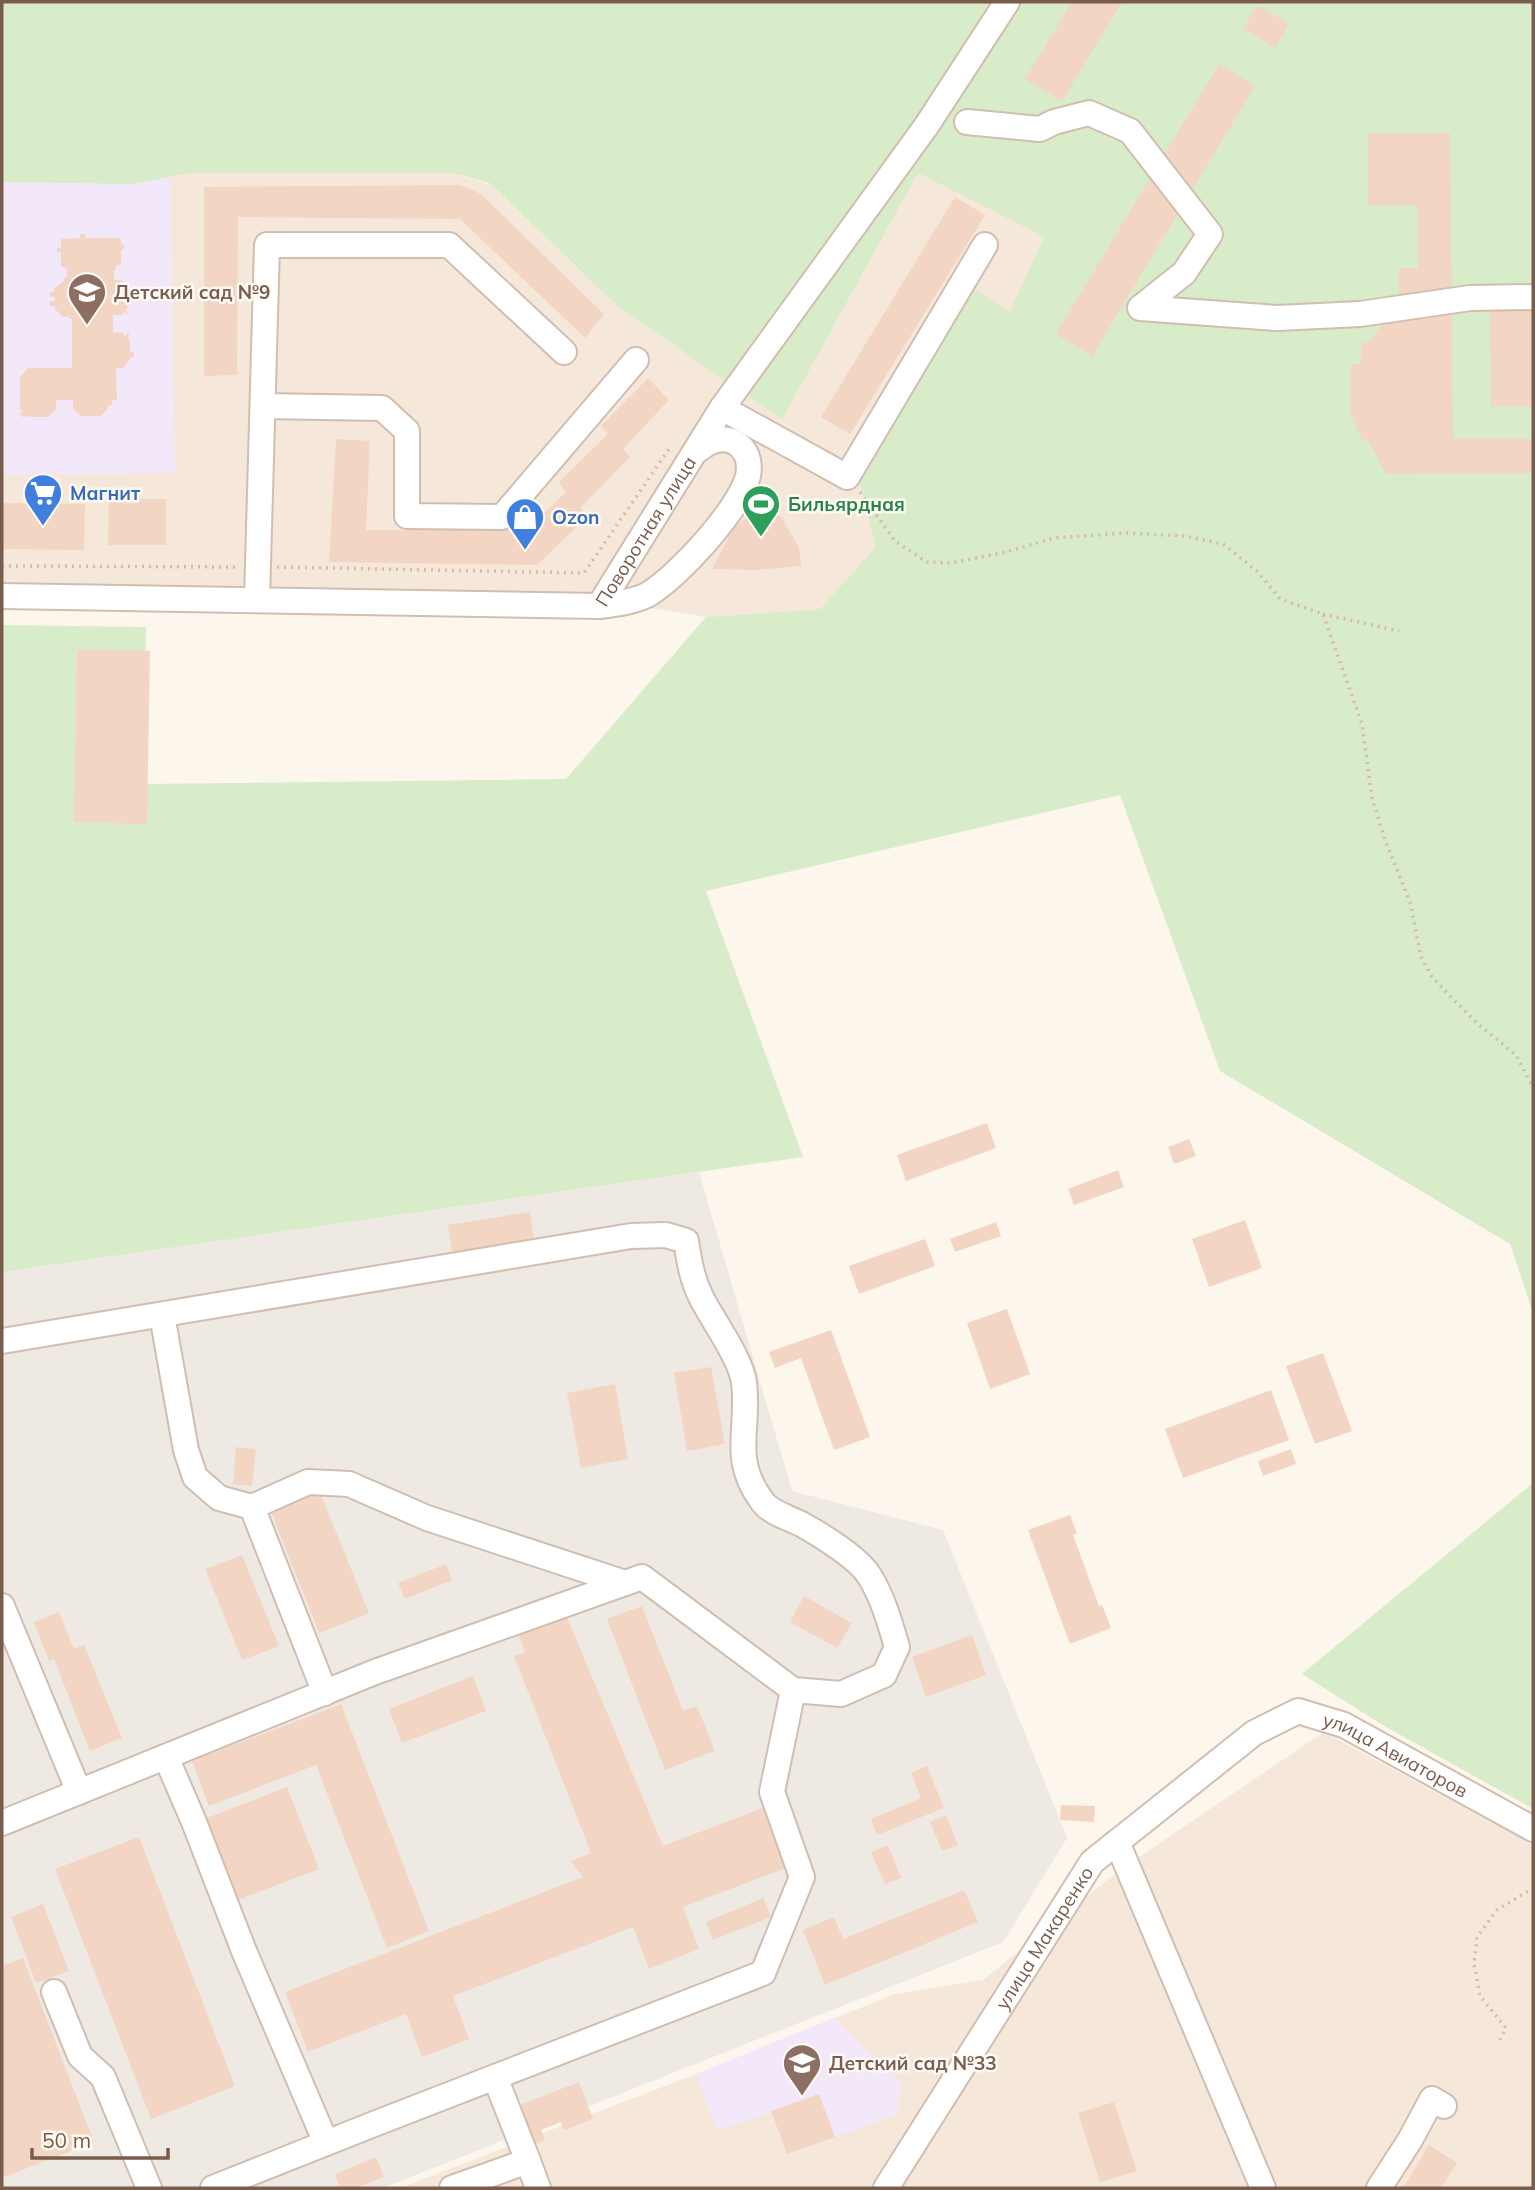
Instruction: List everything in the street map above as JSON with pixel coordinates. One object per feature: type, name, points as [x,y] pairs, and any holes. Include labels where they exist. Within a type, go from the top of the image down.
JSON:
[{"type":"street","name":"Поворотная улица","points":[[2,596],[599,606],[685,446],[722,408],[927,125],[1007,2]]},
{"type":"street","points":[[967,122],[1040,129],[1090,113],[1130,131],[1210,234],[1184,273],[1140,308],[1277,318],[1360,314],[1470,298],[1533,297]]},
{"type":"street","points":[[257,600],[267,245],[449,244],[565,352]]},
{"type":"street","points":[[722,408],[847,477],[985,245]]},
{"type":"street","points":[[263,406],[382,408],[407,431],[407,516],[502,517],[636,360]]},
{"type":"street","points":[[599,606],[646,595],[666,581],[703,544],[742,491],[748,475],[750,457],[742,446],[727,440],[685,446]]},
{"type":"street","points":[[2,1341],[631,1236],[666,1234],[686,1241],[691,1271],[700,1295],[744,1381],[742,1457],[751,1486],[765,1505],[805,1526],[843,1551],[869,1574],[887,1611],[897,1647],[884,1675],[841,1694],[793,1690],[642,1577],[484,1632],[325,1693],[2,1824]]},
{"type":"street","points":[[162,1315],[186,1450],[195,1477],[219,1499],[252,1507],[309,1482],[349,1484],[427,1518],[625,1583]]},
{"type":"street","points":[[252,1507],[325,1693]]},
{"type":"street","points":[[2,1605],[79,1792]]},
{"type":"street","points":[[213,2188],[763,1973],[802,1877],[772,1792],[793,1690]]},
{"type":"street","name":"улица Авиаторов","points":[[1254,1733],[1298,1711],[1344,1725],[1533,1829]]},
{"type":"street","name":"улица Макаренко","points":[[886,2188],[1092,1862],[1254,1733]]},
{"type":"street","points":[[166,1757],[244,1951],[326,2143]]},
{"type":"street","points":[[1117,1842],[1262,2188]]},
{"type":"street","points":[[54,1992],[80,2056],[103,2077],[149,2188]]},
{"type":"street","points":[[495,2077],[538,2188]]},
{"type":"street","points":[[1379,2188],[1432,2099],[1444,2106]]},
{"type":"street","points":[[452,2188],[528,2161]]},
{"type":"path","points":[[2,566],[584,573],[685,446]]},
{"type":"path","points":[[847,477],[895,541],[927,562],[951,563],[973,559],[1054,538],[1125,533],[1185,536],[1223,544],[1258,572],[1280,599],[1323,614],[1399,631]]},
{"type":"path","points":[[1323,614],[1362,724],[1372,798],[1385,840],[1410,902],[1421,957],[1432,977],[1449,995],[1479,1025],[1516,1055],[1533,1086]]},
{"type":"path","points":[[1500,2040],[1506,2028],[1480,1996],[1474,1964],[1477,1937],[1497,1910],[1533,1888]]},
{"type":"shaded area","points":[[189,173],[453,173],[489,184],[617,306],[782,420],[918,173],[1044,237],[1010,311],[973,288],[857,473],[877,547],[820,609],[706,617],[573,596],[2,584],[2,182],[133,184]]},
{"type":"shaded area","name":"Детский сад №9","points":[[170,177],[175,473],[2,475],[2,179]]},
{"type":"shaded area","points":[[699,1172],[792,1491],[943,1530],[1067,1838],[1003,1942],[383,2188],[2,2188],[2,1272]]},
{"type":"shaded area","points":[[1324,1732],[1533,1845],[1533,2188],[400,2188],[895,1994],[983,1980],[1117,1872]]},
{"type":"shaded area","name":"Детский сад №33","points":[[834,2018],[900,2082],[898,2114],[787,2154],[771,2112],[717,2131],[696,2074]]},
{"type":"green space","points":[[2,2],[1533,2],[1533,1313],[1510,1244],[1220,1071],[1120,795],[706,891],[803,1157],[2,1272],[2,625],[146,627],[143,784],[566,779],[706,617],[820,609],[876,547],[857,473],[973,288],[1010,311],[1044,237],[918,173],[782,420],[617,306],[489,183],[453,173],[189,173],[133,184],[2,182]]},
{"type":"green space","points":[[1533,1483],[1533,1809],[1381,1724],[1302,1674]]},
{"type":"building","points":[[1072,2],[1122,2],[1062,101],[1025,79]]},
{"type":"building","points":[[1258,5],[1289,24],[1275,48],[1243,28]]},
{"type":"building","points":[[1219,64],[1255,86],[1092,356],[1056,334]]},
{"type":"building","points":[[1368,133],[1450,133],[1453,439],[1533,439],[1533,473],[1386,474],[1368,440],[1362,440],[1351,416],[1351,364],[1361,364],[1361,343],[1368,343],[1399,301],[1399,268],[1418,268],[1417,205],[1368,205]]},
{"type":"building","points":[[460,185],[481,194],[604,314],[585,338],[460,219],[238,217],[237,375],[204,376],[204,187]]},
{"type":"building","points":[[955,197],[985,215],[850,434],[821,417]]},
{"type":"building","points":[[80,234],[85,234],[85,238],[120,238],[124,245],[121,250],[121,265],[116,265],[114,270],[114,280],[121,280],[129,288],[132,305],[126,310],[129,316],[125,312],[122,315],[113,315],[113,333],[122,332],[125,336],[130,333],[127,337],[130,340],[130,352],[134,352],[134,357],[130,357],[123,368],[116,368],[117,400],[112,400],[112,405],[108,405],[101,416],[81,416],[73,409],[73,400],[56,400],[56,409],[48,417],[26,415],[24,418],[20,414],[23,411],[20,410],[20,377],[28,368],[72,368],[72,319],[69,319],[69,316],[63,317],[55,306],[50,306],[50,301],[55,301],[55,297],[50,297],[50,292],[54,292],[67,277],[67,269],[61,266],[61,252],[57,252],[57,248],[61,248],[61,239],[80,238]]},
{"type":"building","points":[[1490,287],[1533,287],[1533,406],[1491,407]]},
{"type":"building","points":[[648,378],[669,400],[623,449],[630,457],[580,508],[589,515],[537,565],[329,562],[336,439],[370,441],[366,530],[527,530],[566,492],[559,482],[608,434],[601,426]]},
{"type":"building","points":[[109,499],[166,499],[166,545],[108,545]]},
{"type":"building","name":"Магнит","points":[[2,503],[85,504],[84,550],[2,549]]},
{"type":"building","name":"Бильярдная","points":[[761,504],[781,517],[799,547],[801,566],[755,570],[712,569],[733,529]]},
{"type":"building","points":[[77,650],[150,651],[147,824],[74,822]]},
{"type":"building","points":[[987,1123],[996,1148],[906,1181],[897,1155]]},
{"type":"building","points":[[1189,1139],[1196,1156],[1174,1164],[1168,1147]]},
{"type":"building","points":[[1118,1170],[1124,1187],[1074,1205],[1068,1189]]},
{"type":"building","points":[[530,1212],[534,1241],[452,1253],[448,1225]]},
{"type":"building","points":[[1245,1220],[1262,1268],[1209,1287],[1192,1239]]},
{"type":"building","points":[[996,1222],[1001,1236],[955,1252],[950,1239]]},
{"type":"building","points":[[925,1239],[935,1266],[859,1294],[849,1266]]},
{"type":"building","points":[[1007,1309],[1030,1374],[990,1389],[967,1323]]},
{"type":"building","points":[[831,1330],[870,1437],[834,1450],[801,1358],[775,1368],[769,1352]]},
{"type":"building","points":[[1323,1353],[1352,1431],[1315,1444],[1286,1366]]},
{"type":"building","points":[[711,1367],[725,1444],[687,1451],[674,1373]]},
{"type":"building","points":[[615,1384],[628,1459],[581,1468],[567,1393]]},
{"type":"building","points":[[1271,1390],[1289,1440],[1183,1478],[1165,1429]]},
{"type":"building","points":[[236,1447],[256,1449],[252,1486],[233,1484]]},
{"type":"building","points":[[1291,1449],[1296,1464],[1263,1476],[1258,1461]]},
{"type":"building","points":[[319,1490],[369,1613],[319,1633],[270,1509]]},
{"type":"building","points":[[1070,1515],[1077,1534],[1073,1535],[1099,1606],[1102,1605],[1111,1628],[1070,1644],[1028,1530]]},
{"type":"building","points":[[242,1555],[279,1646],[242,1660],[205,1569]]},
{"type":"building","points":[[446,1564],[452,1580],[405,1599],[398,1583]]},
{"type":"building","points":[[804,1596],[852,1623],[837,1648],[790,1622]]},
{"type":"building","points":[[642,1606],[683,1711],[697,1706],[715,1751],[665,1770],[607,1619]]},
{"type":"building","points":[[59,1612],[74,1649],[84,1645],[122,1738],[90,1751],[54,1659],[49,1661],[34,1622]]},
{"type":"building","points":[[566,1615],[663,1846],[765,1807],[788,1867],[683,1907],[699,1949],[649,1969],[633,1927],[453,1996],[469,2039],[422,2057],[406,2014],[308,2052],[285,1992],[583,1877],[570,1861],[591,1853],[514,1656],[525,1652],[518,1633]]},
{"type":"building","points":[[972,1635],[986,1675],[926,1697],[912,1657]]},
{"type":"building","points":[[473,1676],[486,1711],[402,1743],[389,1709]]},
{"type":"building","points":[[341,1704],[429,1931],[387,1948],[316,1765],[209,1806],[192,1761]]},
{"type":"building","points":[[927,1766],[944,1808],[877,1835],[871,1819],[921,1798],[911,1773]]},
{"type":"building","points":[[287,1787],[319,1869],[230,1903],[199,1821]]},
{"type":"building","points":[[1061,1805],[1095,1806],[1094,1822],[1060,1820]]},
{"type":"building","points":[[946,1815],[958,1845],[942,1851],[930,1822]]},
{"type":"building","points":[[139,1837],[235,2086],[151,2119],[55,1869]]},
{"type":"building","points":[[888,1845],[901,1878],[885,1884],[871,1852]]},
{"type":"building","points":[[964,1890],[978,1922],[825,1985],[803,1930],[834,1917],[843,1939]]},
{"type":"building","points":[[763,1898],[771,1917],[713,1940],[706,1922]]},
{"type":"building","points":[[43,1904],[69,1971],[36,1983],[11,1917]]},
{"type":"building","points":[[23,1958],[94,2142],[2,2178],[2,1966]]},
{"type":"building","points":[[579,2082],[593,2119],[564,2130],[561,2122],[541,2130],[545,2140],[531,2146],[515,2107]]},
{"type":"building","points":[[819,2094],[835,2137],[787,2154],[771,2111]]},
{"type":"building","points":[[1114,2102],[1137,2171],[1100,2182],[1078,2113]]},
{"type":"building","points":[[1429,2145],[1457,2163],[1441,2188],[1403,2188]]},
{"type":"building","points":[[376,2157],[384,2177],[355,2188],[340,2188],[335,2174]]},
{"type":"place","name":"Детский сад №9","points":[[87,326]]},
{"type":"place","name":"Магнит","points":[[43,527]]},
{"type":"place","name":"Бильярдная","points":[[761,538]]},
{"type":"place","name":"Ozon","points":[[525,551]]},
{"type":"place","name":"Детский сад №33","points":[[802,2097]]}]
